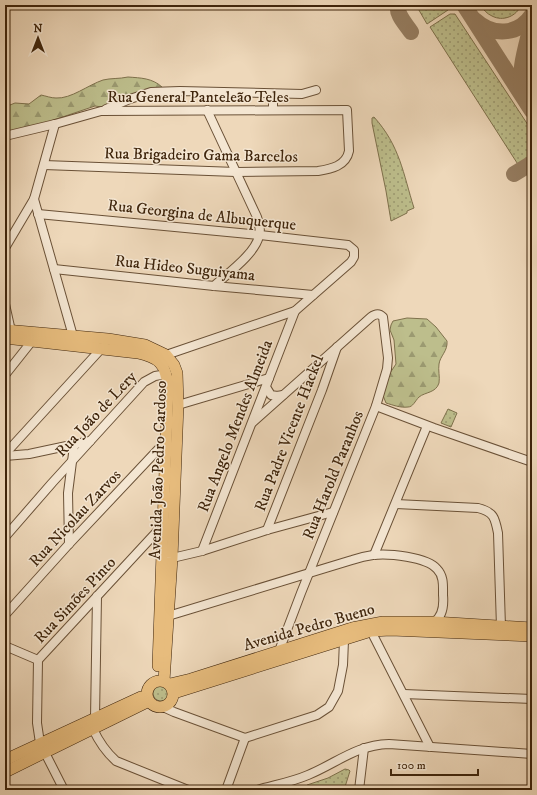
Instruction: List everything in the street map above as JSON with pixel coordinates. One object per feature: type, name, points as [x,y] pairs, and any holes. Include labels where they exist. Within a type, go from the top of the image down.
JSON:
[{"type":"main road","points":[[7,333],[73,336],[146,345],[166,355]]},
{"type":"main road","name":"Avenida João Pedro Cardoso","points":[[7,333],[32,341],[138,353],[149,356],[164,366],[168,385],[163,525],[167,559],[168,616],[166,685]]},
{"type":"main road","name":"Avenida João Pedro Cardoso","points":[[166,355],[171,360],[177,373],[178,405],[167,559],[166,685]]},
{"type":"main road","name":"Avenida Pedro Bueno","points":[[166,685],[191,679],[369,624],[383,622],[434,622],[532,628]]},
{"type":"main road","name":"Avenida Pedro Bueno","points":[[166,685],[344,640],[372,631],[391,630],[532,636]]},
{"type":"main road","points":[[151,684],[166,685],[172,700],[168,708],[155,706],[148,697],[151,684]]},
{"type":"main road","points":[[5,772],[42,748],[148,697]]},
{"type":"main road","points":[[5,760],[42,748]]},
{"type":"street","points":[[101,111],[151,92],[180,91],[302,94],[316,90]]},
{"type":"street","points":[[273,94],[273,110]]},
{"type":"street","points":[[208,110],[257,217],[260,227],[260,235],[250,252],[214,286]]},
{"type":"street","name":"Rua General Panteleão Teles","points":[[5,136],[101,111],[347,110],[349,151]]},
{"type":"street","points":[[5,248],[34,199],[55,124]]},
{"type":"street","name":"Rua Brigadeiro Gama Barcelos","points":[[44,165],[236,172],[318,172],[329,169],[345,161],[349,151]]},
{"type":"street","points":[[34,199],[73,336]]},
{"type":"street","name":"Rua Georgina de Albuquerque","points":[[38,214],[348,245],[354,250],[354,257],[351,262],[313,295]]},
{"type":"street","name":"Rua Hideo Suguiyama","points":[[54,269],[313,295]]},
{"type":"street","points":[[166,355],[295,311],[313,295]]},
{"type":"street","points":[[5,304],[7,333]]},
{"type":"street","name":"Rua Angelo Mendes Almeida","points":[[202,551],[295,311]]},
{"type":"street","name":"Rua Harold Paranhos","points":[[279,651],[376,406],[387,370],[388,358],[383,317],[376,314],[371,317],[338,346]]},
{"type":"street","points":[[5,374],[32,341]]},
{"type":"street","points":[[253,422],[338,346]]},
{"type":"street","name":"Rua Padre Vicente Hackel","points":[[267,530],[338,346]]},
{"type":"street","points":[[5,455],[101,349]]},
{"type":"street","name":"Rua João de Lery","points":[[5,537],[72,460],[144,382],[155,376],[166,374]]},
{"type":"street","points":[[178,405],[269,378]]},
{"type":"street","points":[[266,387],[269,393],[274,396],[283,395]]},
{"type":"street","points":[[261,400],[265,405],[271,406]]},
{"type":"street","points":[[376,406],[427,426],[532,462]]},
{"type":"street","points":[[374,555],[427,426]]},
{"type":"street","points":[[19,439],[22,448],[29,454]]},
{"type":"street","points":[[5,455],[29,454],[74,446],[91,441]]},
{"type":"street","name":"Rua Nicolau Zarvos","points":[[5,615],[69,544],[166,441]]},
{"type":"street","points":[[69,544],[68,493],[74,446]]},
{"type":"street","points":[[150,459],[159,460],[165,468]]},
{"type":"street","points":[[52,483],[60,485],[68,493]]},
{"type":"street","points":[[396,504],[478,508],[487,510],[493,514],[498,533],[501,627]]},
{"type":"street","points":[[167,559],[202,551],[267,530],[333,512]]},
{"type":"street","name":"Rua Simões Pinto","points":[[64,790],[42,748],[37,723],[38,660],[163,525]]},
{"type":"street","points":[[168,616],[291,580],[352,560],[374,555],[412,557],[431,563],[438,570],[442,578],[444,600],[441,616],[434,622]]},
{"type":"street","points":[[316,558],[320,565],[327,568]]},
{"type":"street","points":[[291,580],[297,584],[301,593]]},
{"type":"street","points":[[97,596],[94,723],[100,743],[116,762],[188,790]]},
{"type":"street","points":[[372,631],[430,747]]},
{"type":"street","points":[[168,708],[245,738],[317,715],[329,707],[338,691],[343,665],[344,640]]},
{"type":"street","points":[[5,646],[38,660]]},
{"type":"street","points":[[404,694],[532,699]]},
{"type":"street","points":[[226,790],[245,738]]},
{"type":"street","points":[[257,790],[308,775],[356,750],[376,745],[389,744],[532,754]]},
{"type":"street","points":[[359,790],[364,748]]},
{"type":"green space","points":[[416,5],[450,5],[448,10],[427,24]]},
{"type":"green space","points":[[480,5],[521,5],[513,15],[505,18],[496,18],[488,14]]},
{"type":"green space","points":[[450,14],[455,14],[532,131],[532,157],[519,166],[430,27]]},
{"type":"green space","points":[[128,77],[150,80],[162,87],[102,107],[95,106],[39,125],[5,133],[5,107],[15,103],[29,104],[41,95],[62,98],[103,80]]},
{"type":"green space","points":[[374,117],[390,139],[400,160],[414,208],[391,221],[372,123],[372,118]]},
{"type":"green space","points":[[407,318],[427,319],[436,327],[447,341],[445,351],[439,364],[438,386],[433,391],[421,395],[410,407],[386,403],[382,393],[390,373],[396,364],[394,340],[390,330],[391,325],[393,321]]},
{"type":"green space","points":[[448,409],[457,413],[451,427],[441,423]]},
{"type":"green space","points":[[161,685],[168,690],[169,693],[164,700],[161,701],[154,696],[153,693],[158,686]]},
{"type":"green space","points":[[345,769],[350,771],[344,790],[309,790],[307,785],[328,778]]},
{"type":"taxiway","points":[[398,5],[398,12],[411,32]]},
{"type":"taxiway","points":[[464,5],[532,111]]},
{"type":"taxiway","points":[[475,20],[489,29],[505,31],[520,27],[532,15]]},
{"type":"taxiway","points":[[523,94],[521,85],[522,67],[532,22]]},
{"type":"taxiway","points":[[514,174],[532,163]]}]
